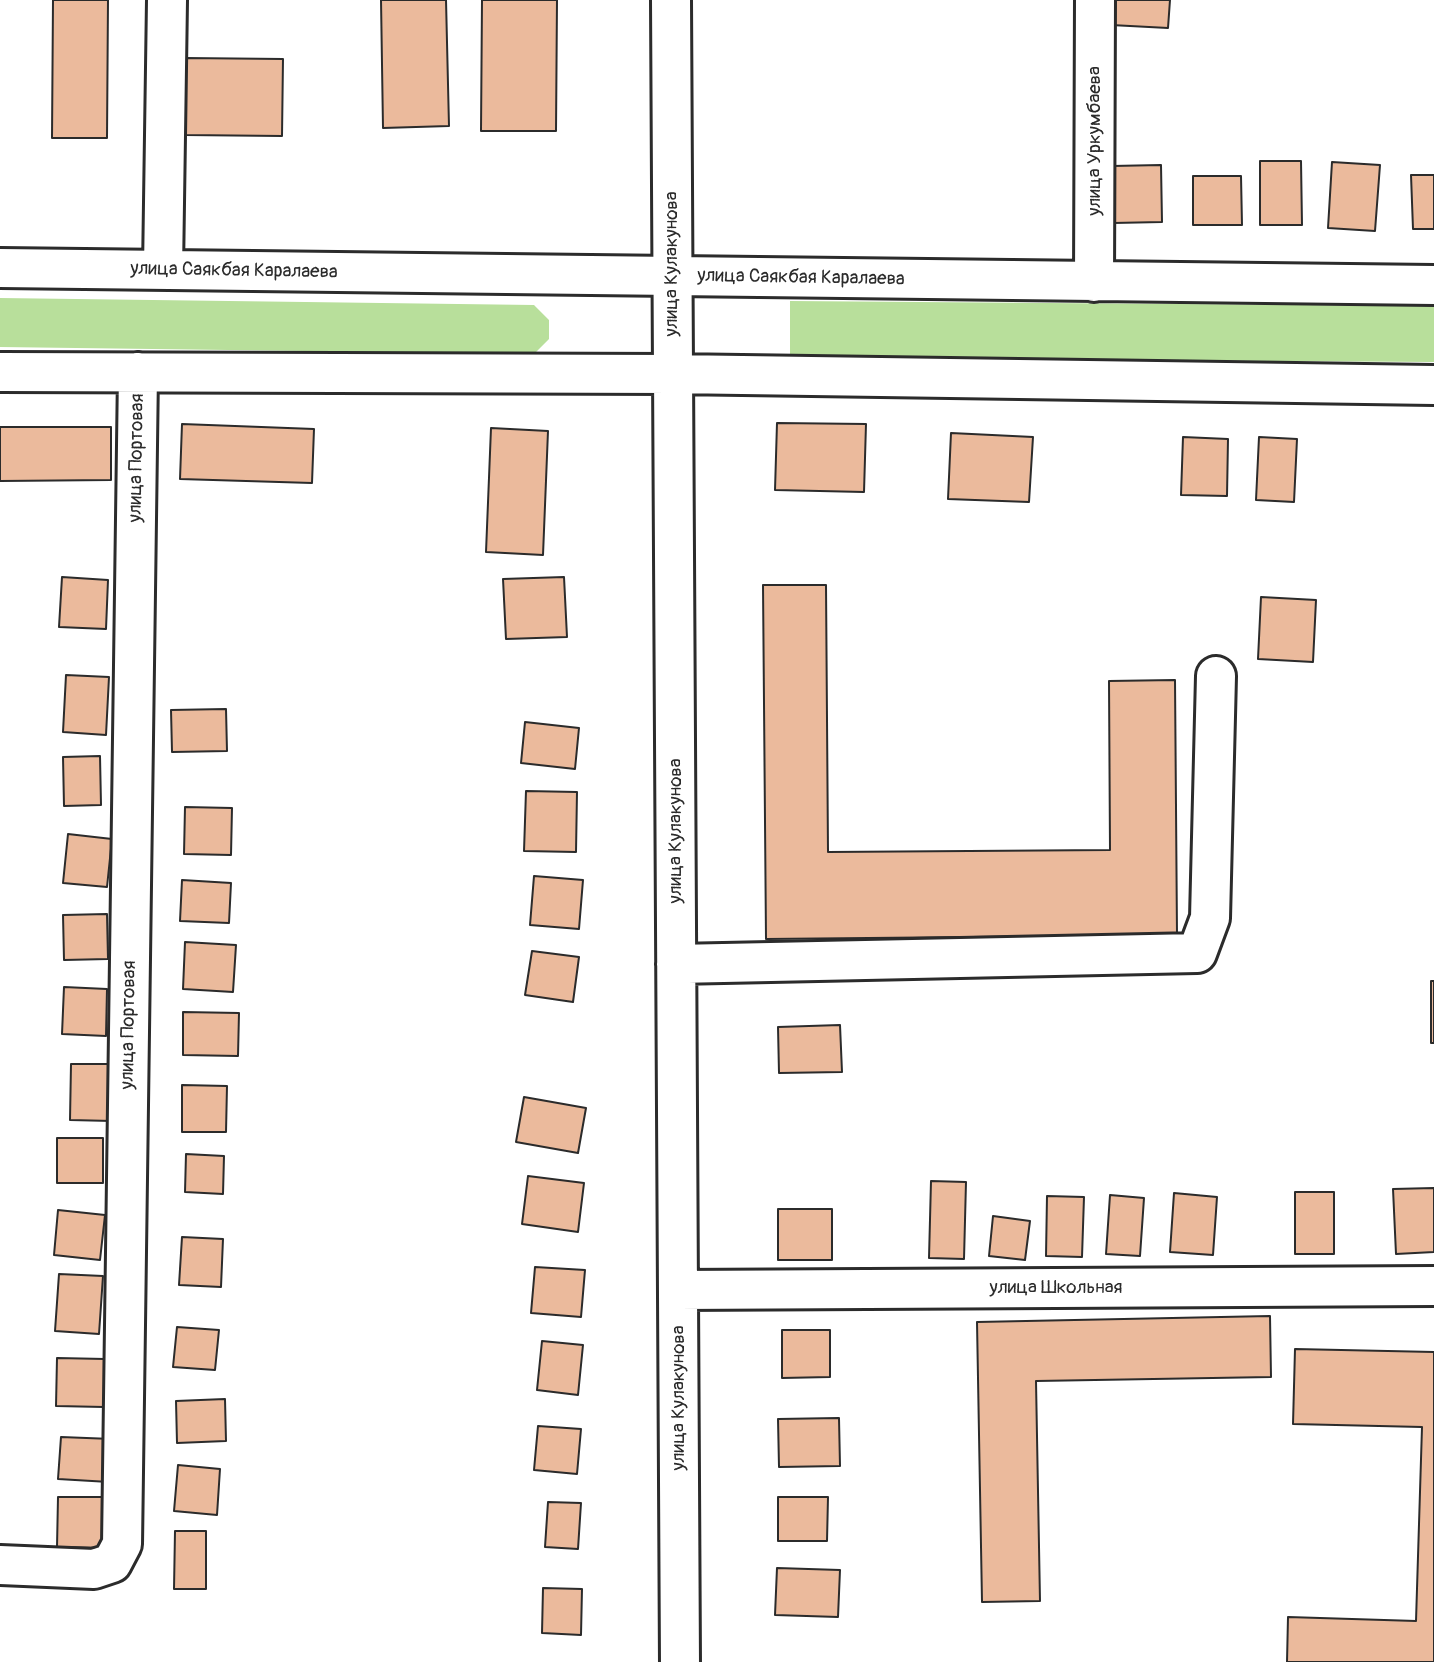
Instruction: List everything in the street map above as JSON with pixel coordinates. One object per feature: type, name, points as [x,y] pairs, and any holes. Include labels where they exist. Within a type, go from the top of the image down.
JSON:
[{"type":"street","points":[[163,270],[167,0]]},
{"type":"street","name":"улица Кулакунова","points":[[671,0],[680,1662]]},
{"type":"street","name":"улица Уркумбаева","points":[[1094,282],[1095,0]]},
{"type":"street","name":"улица Саякбая Каралаева","points":[[0,268],[1434,285]]},
{"type":"street","points":[[0,372],[673,374],[1434,385]]},
{"type":"street","name":"улица Портовая","points":[[0,1565],[94,1569],[112,1563],[122,1544],[138,372]]},
{"type":"street","points":[[676,964],[1197,953],[1210,918],[1216,676]]},
{"type":"street","name":"улица Школьная","points":[[678,1290],[1434,1286]]},
{"type":"green space","points":[[0,298],[534,305],[549,320],[549,339],[534,354],[0,347]]},
{"type":"green space","points":[[790,301],[1434,306],[1434,362],[790,358]]},
{"type":"building","points":[[53,0],[108,0],[107,138],[52,138]]},
{"type":"building","points":[[381,0],[446,0],[449,126],[383,128]]},
{"type":"building","points":[[482,0],[557,0],[556,131],[481,131]]},
{"type":"building","points":[[1112,0],[1170,0],[1168,28],[1111,25]]},
{"type":"building","points":[[185,58],[283,59],[282,136],[185,135]]},
{"type":"building","points":[[1260,161],[1301,161],[1302,225],[1260,225]]},
{"type":"building","points":[[1332,162],[1380,165],[1375,231],[1328,228]]},
{"type":"building","points":[[1161,165],[1162,222],[1113,223],[1112,166]]},
{"type":"building","points":[[1411,175],[1434,175],[1434,229],[1413,229]]},
{"type":"building","points":[[1193,176],[1241,176],[1242,225],[1193,225]]},
{"type":"building","points":[[777,423],[866,424],[864,492],[775,490]]},
{"type":"building","points":[[182,424],[314,429],[312,483],[180,479]]},
{"type":"building","points":[[0,427],[111,427],[111,480],[0,481]]},
{"type":"building","points":[[491,428],[548,431],[543,555],[486,552]]},
{"type":"building","points":[[951,433],[1033,437],[1029,502],[948,499]]},
{"type":"building","points":[[1183,437],[1228,439],[1227,496],[1181,495]]},
{"type":"building","points":[[1259,437],[1297,439],[1294,502],[1256,500]]},
{"type":"building","points":[[62,577],[108,580],[106,629],[59,627]]},
{"type":"building","points":[[564,577],[567,637],[506,639],[503,579]]},
{"type":"building","points":[[763,585],[826,585],[828,852],[1110,850],[1109,681],[1175,680],[1177,935],[766,939]]},
{"type":"building","points":[[1261,597],[1316,600],[1313,662],[1258,659]]},
{"type":"building","points":[[66,675],[109,677],[106,735],[63,732]]},
{"type":"building","points":[[226,709],[227,751],[172,752],[171,710]]},
{"type":"building","points":[[525,722],[579,728],[575,769],[521,763]]},
{"type":"building","points":[[100,756],[101,805],[64,806],[63,757]]},
{"type":"building","points":[[526,791],[577,792],[576,852],[524,851]]},
{"type":"building","points":[[185,807],[232,808],[231,855],[184,854]]},
{"type":"building","points":[[68,834],[112,839],[107,887],[63,883]]},
{"type":"building","points":[[534,876],[583,880],[579,929],[530,925]]},
{"type":"building","points":[[182,880],[231,883],[229,923],[180,921]]},
{"type":"building","points":[[107,914],[108,959],[64,960],[63,915]]},
{"type":"building","points":[[185,942],[236,945],[233,992],[183,989]]},
{"type":"building","points":[[532,951],[579,957],[573,1002],[525,995]]},
{"type":"building","points":[[1431,981],[1434,981],[1434,1043],[1431,1043]]},
{"type":"building","points":[[64,987],[107,989],[106,1036],[62,1034]]},
{"type":"building","points":[[183,1012],[239,1013],[238,1056],[183,1055]]},
{"type":"building","points":[[840,1025],[842,1072],[779,1073],[778,1027]]},
{"type":"building","points":[[71,1064],[112,1064],[112,1121],[70,1120]]},
{"type":"building","points":[[182,1085],[227,1086],[226,1132],[182,1132]]},
{"type":"building","points":[[524,1097],[586,1108],[578,1153],[516,1142]]},
{"type":"building","points":[[57,1138],[103,1138],[103,1183],[57,1183]]},
{"type":"building","points":[[186,1154],[224,1156],[223,1194],[185,1192]]},
{"type":"building","points":[[528,1176],[584,1183],[578,1232],[522,1224]]},
{"type":"building","points":[[931,1181],[966,1182],[964,1259],[929,1258]]},
{"type":"building","points":[[1434,1188],[1434,1252],[1396,1254],[1393,1189]]},
{"type":"building","points":[[1295,1192],[1334,1192],[1334,1254],[1295,1254]]},
{"type":"building","points":[[1174,1193],[1217,1197],[1213,1255],[1170,1252]]},
{"type":"building","points":[[1110,1195],[1144,1198],[1140,1256],[1106,1254]]},
{"type":"building","points":[[1047,1196],[1084,1197],[1082,1257],[1046,1256]]},
{"type":"building","points":[[778,1209],[832,1209],[832,1260],[778,1260]]},
{"type":"building","points":[[58,1210],[105,1215],[100,1260],[54,1255]]},
{"type":"building","points":[[993,1216],[1030,1221],[1025,1260],[989,1256]]},
{"type":"building","points":[[182,1237],[223,1239],[221,1287],[179,1285]]},
{"type":"building","points":[[535,1267],[585,1270],[581,1317],[531,1313]]},
{"type":"building","points":[[59,1274],[103,1276],[99,1334],[55,1331]]},
{"type":"building","points":[[1270,1316],[1271,1377],[1036,1381],[1040,1601],[982,1602],[977,1322]]},
{"type":"building","points":[[177,1327],[219,1330],[215,1370],[173,1367]]},
{"type":"building","points":[[782,1330],[830,1330],[830,1377],[782,1378]]},
{"type":"building","points":[[542,1341],[583,1345],[578,1395],[537,1390]]},
{"type":"building","points":[[1295,1349],[1434,1352],[1434,1662],[1287,1662],[1288,1617],[1416,1621],[1422,1427],[1293,1424]]},
{"type":"building","points":[[57,1358],[105,1359],[104,1407],[56,1406]]},
{"type":"building","points":[[225,1399],[226,1441],[177,1443],[176,1401]]},
{"type":"building","points":[[839,1418],[840,1466],[779,1467],[778,1419]]},
{"type":"building","points":[[538,1426],[581,1429],[577,1474],[534,1470]]},
{"type":"building","points":[[61,1437],[112,1439],[109,1482],[58,1479]]},
{"type":"building","points":[[178,1465],[220,1469],[217,1515],[174,1511]]},
{"type":"building","points":[[58,1497],[106,1497],[105,1548],[57,1547]]},
{"type":"building","points":[[778,1497],[828,1497],[827,1541],[778,1541]]},
{"type":"building","points":[[548,1502],[581,1503],[578,1549],[545,1547]]},
{"type":"building","points":[[175,1531],[206,1531],[206,1589],[174,1589]]},
{"type":"building","points":[[777,1568],[840,1570],[838,1617],[775,1615]]},
{"type":"building","points":[[543,1588],[582,1589],[581,1635],[542,1633]]}]
